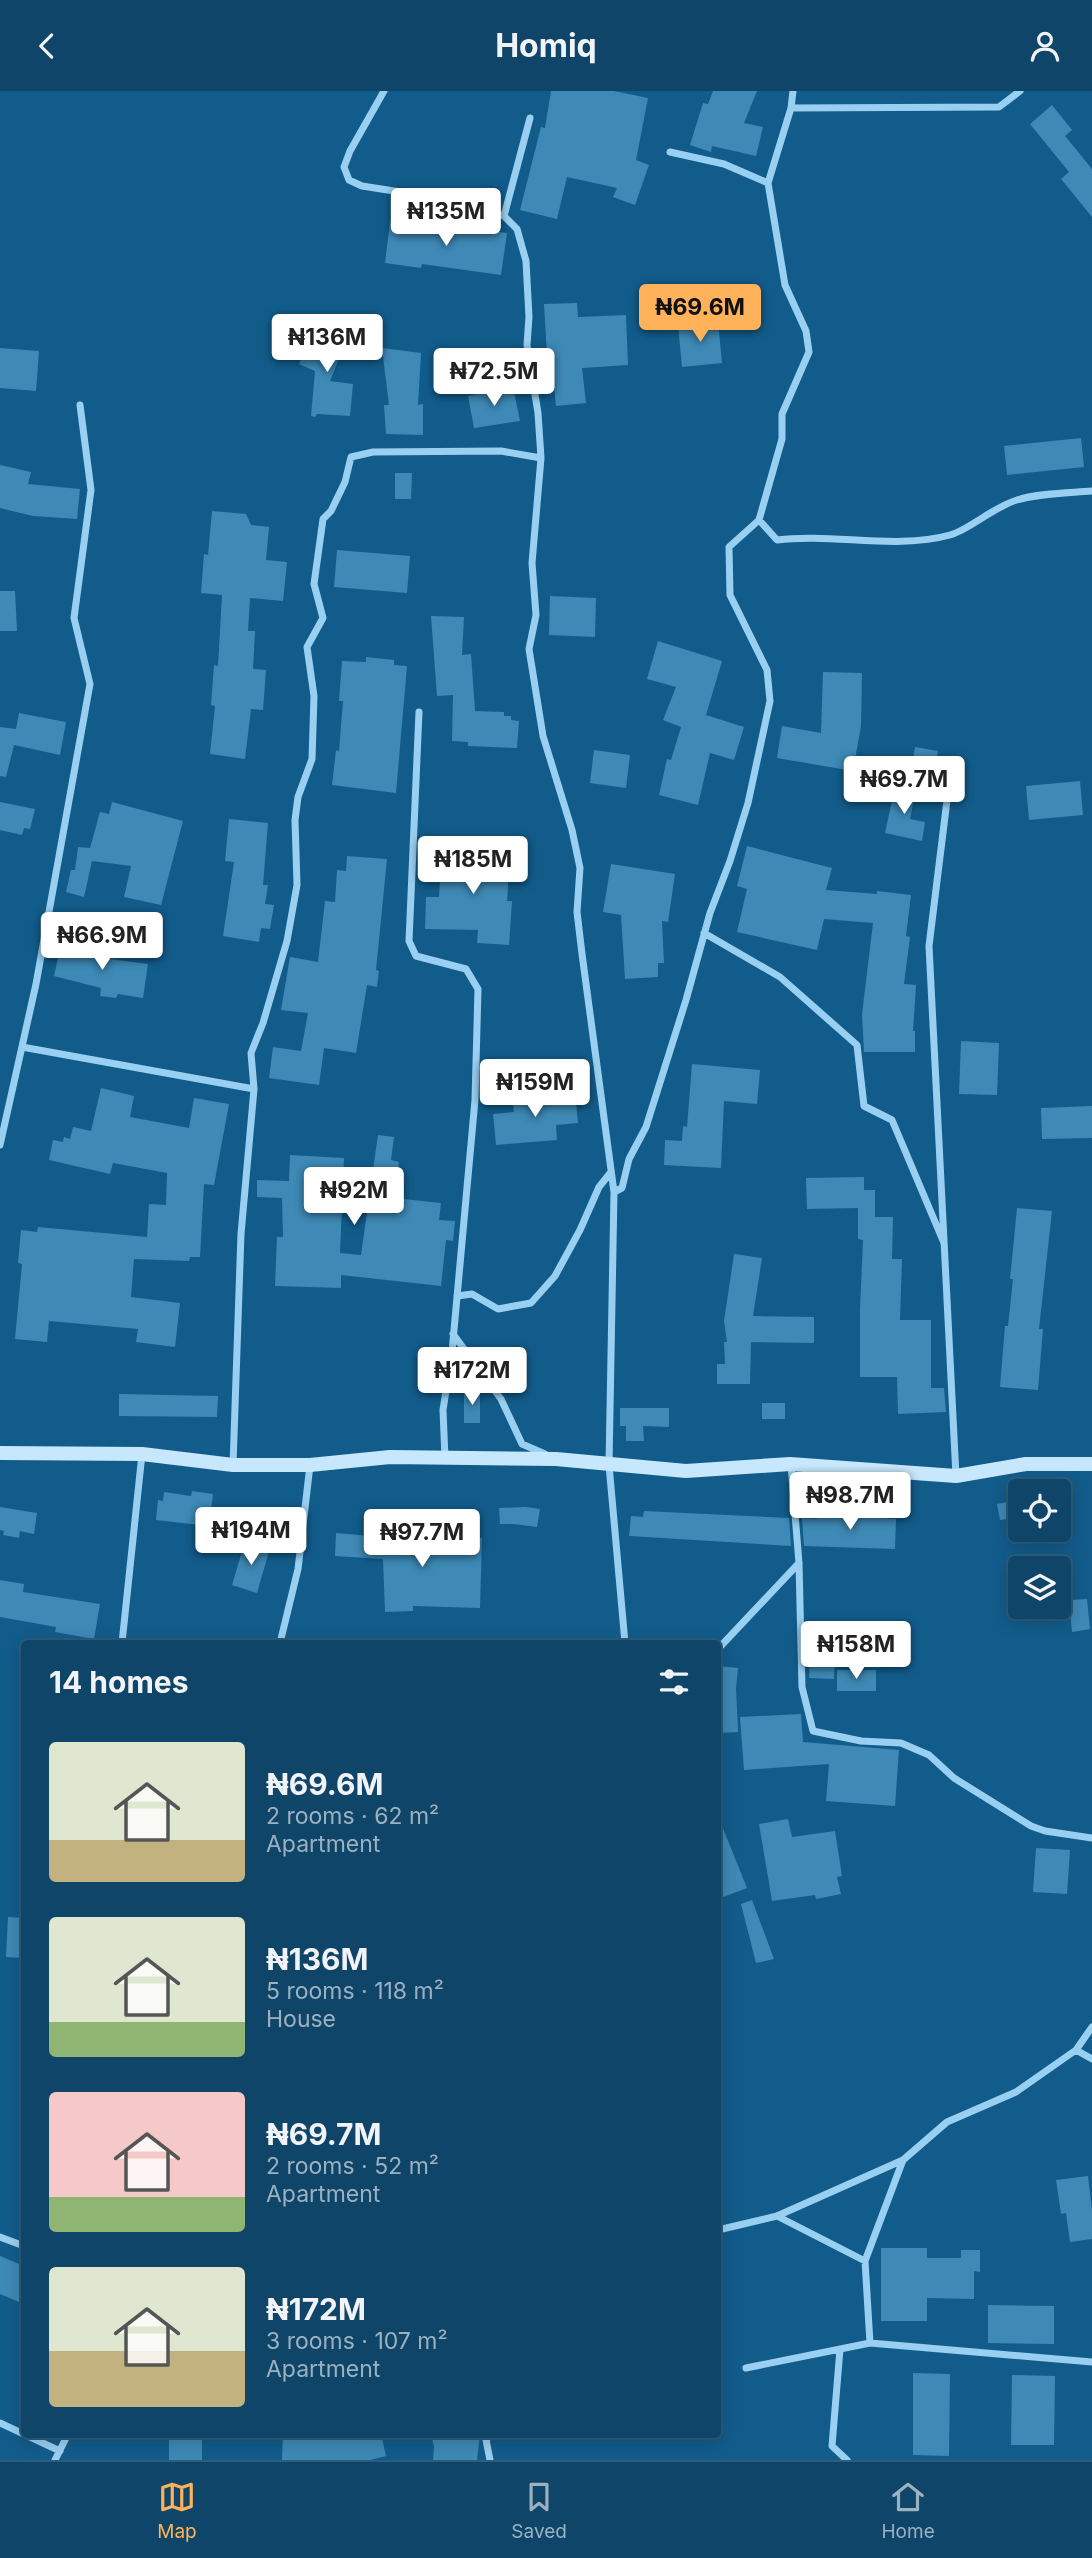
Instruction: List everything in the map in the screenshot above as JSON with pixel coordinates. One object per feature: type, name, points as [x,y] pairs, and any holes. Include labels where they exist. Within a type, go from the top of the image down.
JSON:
[{"type":"street","points":[[384,91],[350,151],[344,167],[349,180],[362,186],[439,198],[504,216],[517,229],[526,261],[529,317],[527,345],[538,413],[541,458],[532,563],[536,615],[529,649],[542,736],[572,830],[580,868],[579,926],[614,1192],[608,1465],[625,1640]]},
{"type":"street","points":[[614,1192],[622,1188],[629,1159],[646,1127],[704,933],[748,803],[769,701],[767,670],[730,594],[729,547],[759,520],[782,439],[782,414],[809,352],[806,331],[785,285],[768,183],[791,108],[793,91]]},
{"type":"street","points":[[791,108],[999,107],[1020,91]]},
{"type":"street","points":[[504,216],[530,118]]},
{"type":"street","points":[[670,152],[724,164],[768,183]]},
{"type":"street","points":[[0,1145],[36,984],[90,684],[74,618],[91,490],[80,405]]},
{"type":"street","points":[[233,1465],[241,1234],[254,1089],[251,1052],[263,1023],[287,941],[296,885],[295,820],[298,797],[312,759],[314,696],[307,647],[323,618],[314,584],[323,519],[331,511],[345,482],[351,457],[373,452],[501,451],[541,458]]},
{"type":"street","points":[[759,520],[777,540],[806,537],[892,542],[951,535],[992,510],[1018,499],[1092,491]]},
{"type":"street","points":[[419,712],[409,941],[416,955],[466,969],[478,989],[475,1100],[452,1352],[443,1410],[445,1459]]},
{"type":"street","points":[[949,784],[929,946],[957,1476]]},
{"type":"street","points":[[704,933],[780,977],[857,1045],[864,1105],[892,1120],[947,1250]]},
{"type":"street","points":[[22,1047],[254,1089]]},
{"type":"street","points":[[457,1296],[472,1294],[498,1309],[531,1303],[555,1276],[599,1188],[611,1172]]},
{"type":"street","points":[[452,1334],[502,1399],[522,1444],[556,1459]]},
{"type":"street","points":[[0,1453],[142,1454],[233,1465],[310,1465],[390,1457],[556,1459],[686,1471],[790,1464],[957,1476],[1026,1464],[1092,1464]]},
{"type":"street","points":[[122,1640],[142,1454]]},
{"type":"street","points":[[790,1464],[799,1563],[802,1687],[813,1731],[861,1741],[901,1743],[929,1755],[954,1778],[1031,1826],[1045,1832],[1092,1838]]},
{"type":"street","points":[[281,1640],[298,1569],[310,1465]]},
{"type":"street","points":[[721,1646],[799,1563]]},
{"type":"street","points":[[721,2229],[777,2215],[903,2160],[947,2122],[1016,2092],[1076,2050],[1092,2027]]},
{"type":"street","points":[[1076,2050],[1092,2059]]},
{"type":"street","points":[[870,2343],[865,2261],[903,2160]]},
{"type":"street","points":[[777,2215],[865,2261]]},
{"type":"street","points":[[0,2237],[21,2245]]},
{"type":"street","points":[[746,2368],[870,2343],[1092,2363]]},
{"type":"street","points":[[840,2349],[832,2446],[847,2460]]},
{"type":"street","points":[[0,2423],[21,2433]]},
{"type":"street","points":[[32,2438],[60,2451]]},
{"type":"street","points":[[55,2460],[66,2438]]},
{"type":"street","points":[[487,2438],[490,2460]]},
{"type":"building","points":[[551,91],[614,91],[648,98],[636,160],[649,165],[635,205],[613,197],[617,188],[567,177],[557,219],[520,210],[541,127],[545,128]]},
{"type":"building","points":[[713,91],[757,91],[744,123],[763,127],[756,156],[712,146],[711,152],[690,145],[703,103],[708,104]]},
{"type":"building","points":[[1052,105],[1072,130],[1065,136],[1092,169],[1092,217],[1061,179],[1069,172],[1030,124]]},
{"type":"building","points":[[390,222],[452,230],[452,226],[507,233],[501,275],[422,264],[421,268],[385,263]]},
{"type":"building","points":[[577,303],[578,317],[626,315],[628,365],[582,368],[586,403],[556,406],[551,356],[547,356],[544,304]]},
{"type":"building","points":[[718,321],[722,363],[682,367],[678,325]]},
{"type":"building","points":[[315,325],[347,339],[330,381],[353,384],[350,416],[311,416],[315,371],[299,364]]},
{"type":"building","points":[[0,348],[39,351],[36,391],[0,388]]},
{"type":"building","points":[[382,348],[421,353],[418,405],[423,404],[423,435],[386,434],[384,405],[389,405]]},
{"type":"building","points":[[513,387],[520,421],[474,428],[468,396]]},
{"type":"building","points":[[1081,438],[1084,467],[1007,475],[1004,446]]},
{"type":"building","points":[[0,465],[31,472],[28,484],[80,489],[77,519],[33,516],[0,508]]},
{"type":"building","points":[[395,473],[412,473],[411,499],[395,499]]},
{"type":"building","points":[[212,511],[246,514],[251,525],[269,527],[266,560],[287,562],[283,601],[250,598],[248,631],[255,631],[253,669],[266,670],[263,710],[251,709],[245,759],[210,754],[215,706],[211,705],[214,665],[218,666],[222,595],[201,593],[204,554],[208,555]]},
{"type":"building","points":[[337,550],[410,556],[407,593],[334,587]]},
{"type":"building","points":[[0,591],[15,591],[17,631],[0,631]]},
{"type":"building","points":[[550,596],[596,598],[595,637],[549,635]]},
{"type":"building","points":[[431,616],[464,617],[462,655],[471,654],[475,711],[504,712],[504,716],[511,716],[511,720],[519,721],[517,748],[468,746],[468,742],[452,741],[453,695],[437,696]]},
{"type":"building","points":[[658,641],[722,661],[706,715],[744,727],[734,760],[710,753],[698,805],[659,795],[667,759],[671,760],[681,727],[663,720],[676,687],[647,679]]},
{"type":"building","points":[[366,657],[394,660],[394,665],[407,666],[396,793],[332,785],[336,750],[339,751],[343,701],[339,701],[342,661],[366,662]]},
{"type":"building","points":[[823,672],[862,673],[861,726],[853,771],[777,758],[782,726],[821,733]]},
{"type":"building","points":[[19,713],[66,722],[60,755],[14,745],[6,777],[0,776],[0,727],[16,729]]},
{"type":"building","points":[[915,747],[938,751],[935,769],[912,765]]},
{"type":"building","points":[[594,750],[630,755],[626,788],[590,783]]},
{"type":"building","points":[[1080,781],[1083,815],[1029,820],[1026,786]]},
{"type":"building","points":[[895,786],[916,790],[910,819],[925,822],[922,841],[885,833]]},
{"type":"building","points":[[0,802],[35,809],[30,829],[24,828],[22,835],[0,830]]},
{"type":"building","points":[[112,802],[183,821],[161,905],[124,897],[131,866],[92,861],[84,897],[66,892],[71,870],[75,870],[78,847],[90,848],[100,812],[109,814]]},
{"type":"building","points":[[229,819],[268,823],[263,885],[268,885],[265,904],[274,905],[270,929],[261,928],[259,942],[223,936],[234,862],[225,861]]},
{"type":"building","points":[[747,846],[832,868],[826,890],[911,895],[906,936],[910,937],[904,984],[916,985],[913,1031],[915,1052],[864,1052],[862,1014],[873,923],[824,919],[817,950],[737,932],[747,889],[737,886]]},
{"type":"building","points":[[442,850],[510,855],[507,901],[512,901],[509,945],[477,943],[478,930],[425,929],[426,897],[439,897]]},
{"type":"building","points":[[347,856],[387,859],[376,970],[379,971],[377,987],[367,985],[356,1053],[324,1048],[319,1085],[269,1078],[273,1047],[301,1051],[308,1013],[281,1010],[290,957],[318,962],[325,901],[335,902],[337,870],[346,871]]},
{"type":"building","points":[[611,864],[675,874],[668,922],[662,921],[664,963],[658,963],[658,977],[625,979],[621,915],[603,912]]},
{"type":"building","points":[[61,944],[103,954],[102,958],[148,964],[143,998],[118,994],[116,998],[100,996],[101,988],[54,976]]},
{"type":"building","points":[[961,1041],[999,1043],[997,1095],[959,1094]]},
{"type":"building","points":[[692,1064],[760,1070],[757,1104],[724,1101],[721,1168],[664,1165],[665,1140],[682,1141],[683,1126],[687,1127]]},
{"type":"building","points":[[101,1088],[134,1096],[130,1117],[189,1128],[194,1098],[229,1104],[214,1185],[204,1184],[200,1257],[190,1257],[189,1261],[134,1259],[131,1297],[180,1303],[175,1347],[136,1342],[138,1329],[49,1321],[47,1342],[15,1339],[22,1264],[18,1263],[21,1230],[37,1232],[38,1227],[147,1237],[149,1204],[166,1205],[167,1173],[113,1163],[110,1174],[49,1160],[53,1140],[63,1142],[64,1137],[70,1139],[73,1127],[91,1131]]},
{"type":"building","points":[[575,1092],[578,1123],[556,1125],[557,1140],[496,1145],[493,1114],[514,1112],[512,1098]]},
{"type":"building","points":[[1092,1106],[1092,1138],[1042,1139],[1041,1108]]},
{"type":"building","points":[[378,1135],[394,1137],[391,1160],[399,1162],[394,1198],[441,1203],[439,1220],[455,1221],[453,1241],[446,1240],[441,1286],[341,1275],[341,1288],[275,1286],[277,1237],[283,1237],[282,1198],[257,1197],[257,1180],[289,1181],[290,1155],[344,1158],[340,1253],[361,1255]]},
{"type":"building","points":[[864,1177],[864,1190],[875,1190],[875,1217],[893,1217],[892,1259],[902,1259],[900,1320],[931,1320],[931,1388],[944,1388],[946,1412],[898,1414],[897,1377],[860,1377],[863,1240],[858,1239],[858,1208],[807,1209],[806,1178]]},
{"type":"building","points":[[1017,1208],[1052,1211],[1039,1329],[1043,1329],[1038,1390],[1000,1387],[1005,1326],[1008,1326],[1013,1279],[1010,1279]]},
{"type":"building","points":[[734,1254],[762,1258],[753,1316],[814,1317],[814,1343],[751,1342],[750,1384],[717,1384],[717,1364],[725,1364],[724,1342],[727,1342],[724,1321]]},
{"type":"building","points":[[464,1392],[480,1392],[480,1423],[464,1423]]},
{"type":"building","points":[[119,1394],[218,1396],[217,1417],[119,1416]]},
{"type":"building","points":[[762,1403],[785,1403],[785,1419],[762,1419]]},
{"type":"building","points":[[620,1408],[669,1408],[669,1427],[643,1426],[644,1441],[626,1441],[626,1426],[620,1426]]},
{"type":"building","points":[[192,1491],[213,1494],[209,1526],[156,1520],[158,1500],[163,1501],[164,1492],[191,1496]]},
{"type":"building","points":[[1008,1502],[1008,1519],[1000,1520],[997,1504]]},
{"type":"building","points":[[0,1507],[37,1513],[34,1534],[20,1531],[19,1538],[3,1535],[4,1531],[0,1530]]},
{"type":"building","points":[[499,1508],[540,1509],[537,1527],[500,1524]]},
{"type":"building","points":[[644,1511],[789,1518],[791,1546],[629,1536],[631,1516],[643,1517]]},
{"type":"building","points":[[817,1514],[896,1519],[895,1549],[804,1546],[802,1518],[817,1519]]},
{"type":"building","points":[[336,1533],[482,1538],[480,1608],[413,1606],[413,1611],[385,1612],[383,1559],[335,1556]]},
{"type":"building","points":[[245,1541],[270,1548],[257,1593],[232,1585]]},
{"type":"building","points":[[0,1580],[24,1584],[23,1592],[100,1604],[94,1639],[55,1632],[56,1627],[0,1617]]},
{"type":"building","points":[[1087,1599],[1090,1629],[1072,1632],[1071,1600]]},
{"type":"building","points":[[810,1656],[835,1657],[834,1679],[809,1678]]},
{"type":"building","points":[[721,1666],[738,1668],[738,1732],[721,1733]]},
{"type":"building","points":[[837,1670],[876,1670],[876,1691],[837,1691]]},
{"type":"building","points":[[801,1714],[803,1742],[899,1750],[895,1806],[826,1801],[829,1764],[744,1770],[740,1717]]},
{"type":"building","points":[[788,1819],[792,1837],[835,1831],[842,1876],[837,1877],[841,1894],[816,1899],[815,1895],[772,1901],[759,1824]]},
{"type":"building","points":[[721,1823],[747,1888],[721,1898]]},
{"type":"building","points":[[1036,1848],[1070,1850],[1067,1894],[1033,1892]]},
{"type":"building","points":[[752,1900],[774,1959],[756,1963],[741,1904]]},
{"type":"building","points":[[8,1917],[21,1918],[21,1958],[6,1957]]},
{"type":"building","points":[[1088,2176],[1092,2239],[1070,2242],[1066,2213],[1061,2214],[1056,2180]]},
{"type":"building","points":[[881,2248],[927,2248],[927,2258],[961,2258],[961,2250],[980,2250],[980,2272],[974,2271],[974,2299],[927,2298],[927,2321],[881,2321]]},
{"type":"building","points":[[0,2256],[21,2265],[21,2303],[0,2294]]},
{"type":"building","points":[[988,2305],[1054,2306],[1054,2344],[988,2343]]},
{"type":"building","points":[[913,2373],[950,2374],[949,2456],[913,2455]]},
{"type":"building","points":[[1012,2375],[1055,2376],[1054,2445],[1011,2445]]},
{"type":"building","points":[[169,2438],[202,2438],[202,2460],[169,2460]]},
{"type":"building","points":[[283,2438],[382,2438],[386,2456],[370,2460],[282,2460]]},
{"type":"building","points":[[432,2438],[480,2438],[477,2460],[433,2460]]}]
